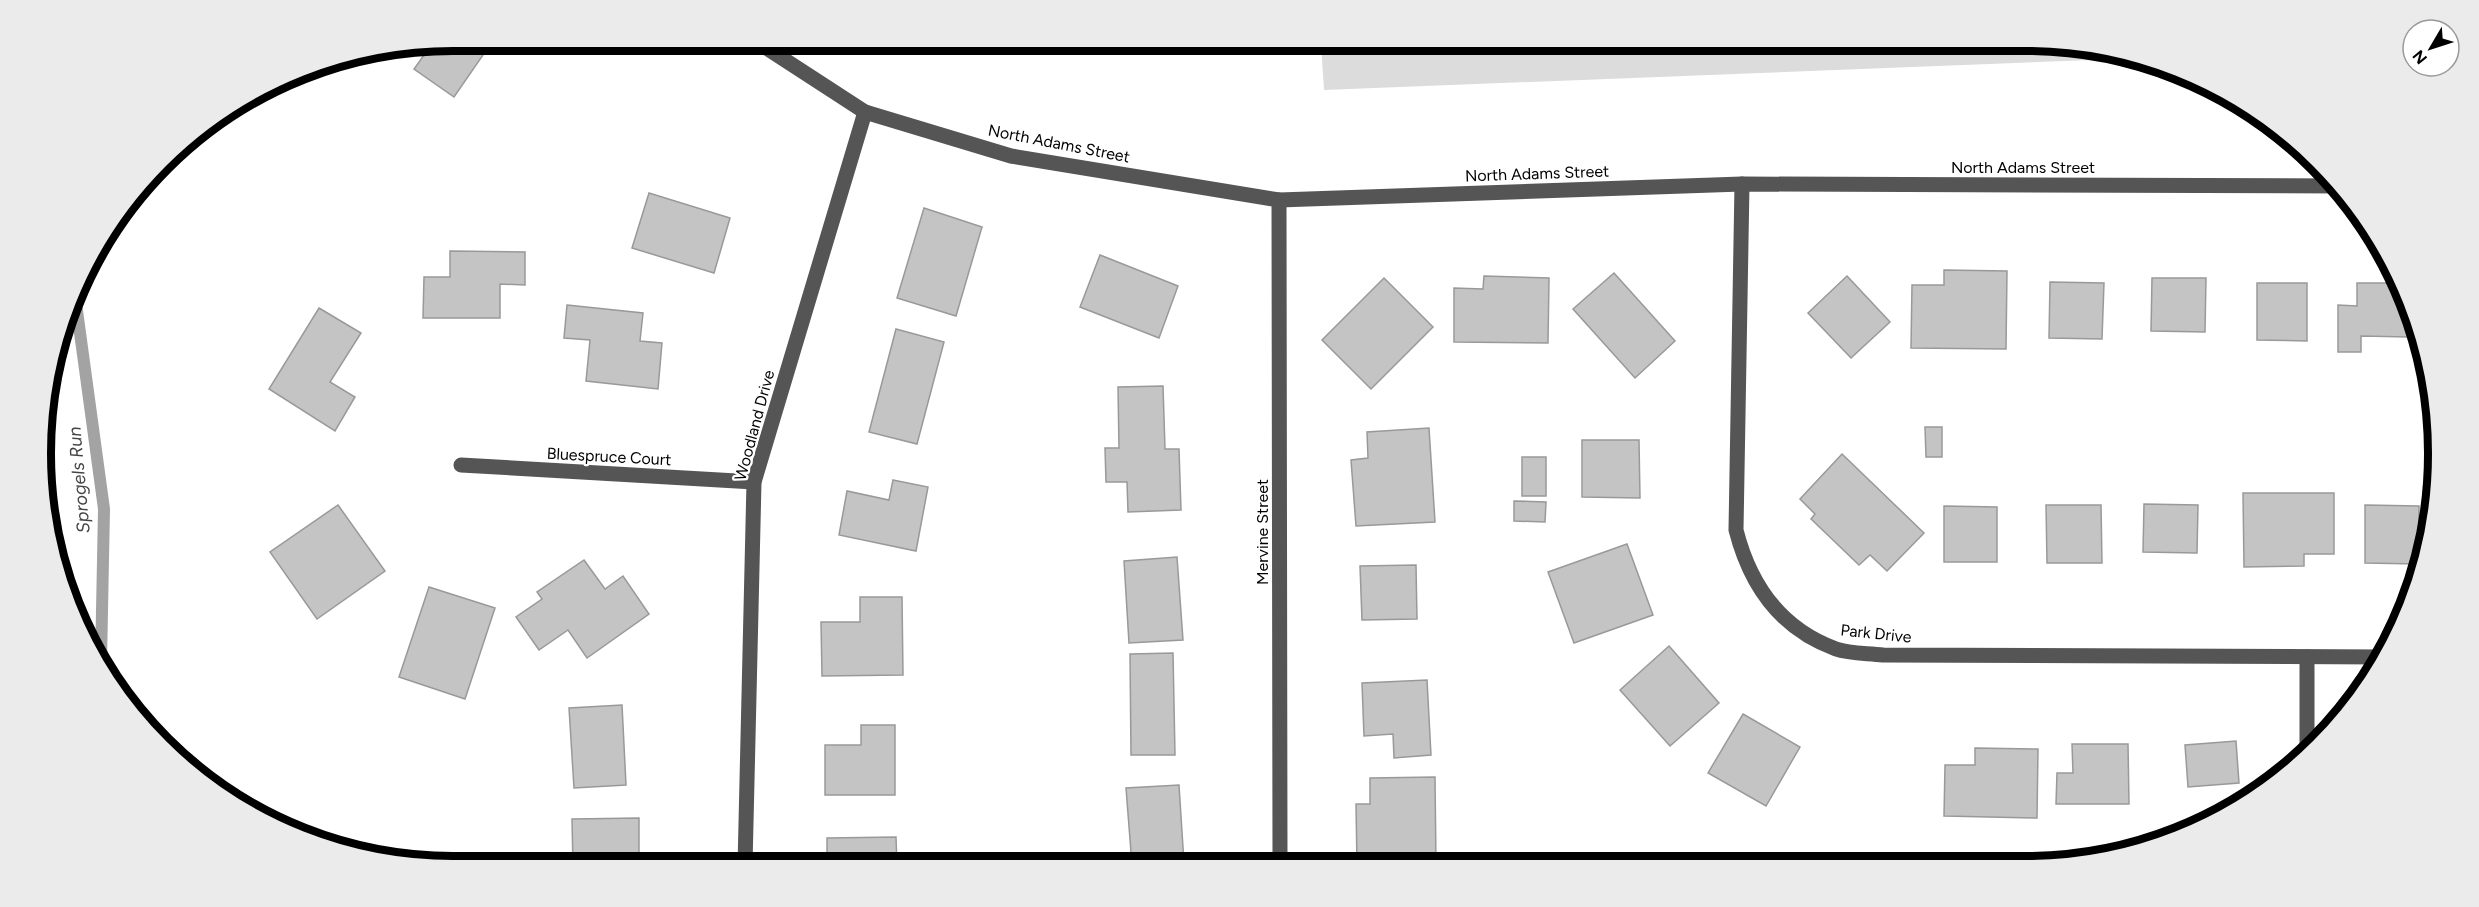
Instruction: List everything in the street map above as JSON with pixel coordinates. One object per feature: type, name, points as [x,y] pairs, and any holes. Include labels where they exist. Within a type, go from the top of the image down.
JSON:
[{"type":"street","name":"North Adams Street","points":[[772,51],[864,112],[1011,156],[1279,200],[1742,184],[2326,186]]},
{"type":"street","name":"Woodland Drive","points":[[745,856],[754,482],[864,112]]},
{"type":"street","name":"Park Drive","points":[[1742,184],[1736,530],[1749,570],[1767,600],[1808,636],[1839,650],[1883,655],[2373,657]]},
{"type":"street","name":"Mervine Street","points":[[1279,200],[1280,856]]},
{"type":"street","name":"Bluespruce Court","points":[[461,465],[754,482]]},
{"type":"street","points":[[2307,657],[2307,741]]},
{"type":"shaded area","points":[[1321,51],[2026,51],[2078,54],[2106,59],[1324,90]]},
{"type":"building","points":[[477,51],[483,55],[454,97],[414,69],[426,52]]},
{"type":"building","points":[[649,193],[730,218],[714,273],[632,248]]},
{"type":"building","points":[[924,208],[982,227],[956,316],[897,298]]},
{"type":"building","points":[[450,251],[525,252],[525,285],[500,284],[500,318],[423,318],[424,277],[450,277]]},
{"type":"building","points":[[1100,255],[1178,286],[1159,338],[1080,307]]},
{"type":"building","points":[[1944,270],[2007,271],[2006,349],[1911,348],[1912,285],[1944,285]]},
{"type":"building","points":[[1614,273],[1675,341],[1635,378],[1573,309]]},
{"type":"building","points":[[1484,276],[1549,278],[1548,343],[1454,342],[1454,288],[1483,289]]},
{"type":"building","points":[[1847,276],[1890,322],[1851,358],[1808,313]]},
{"type":"building","points":[[1384,278],[1433,327],[1371,389],[1322,340]]},
{"type":"building","points":[[2152,278],[2206,278],[2205,332],[2151,331]]},
{"type":"building","points":[[2050,282],[2104,283],[2102,339],[2049,338]]},
{"type":"building","points":[[2257,283],[2307,283],[2307,341],[2257,340]]},
{"type":"building","points":[[2357,283],[2390,283],[2407,324],[2409,337],[2361,336],[2361,352],[2338,352],[2338,305],[2357,306]]},
{"type":"building","points":[[567,305],[643,313],[640,341],[662,343],[658,389],[586,381],[590,340],[564,338]]},
{"type":"building","points":[[319,308],[361,333],[330,382],[355,397],[335,431],[269,389]]},
{"type":"building","points":[[896,329],[944,342],[917,444],[869,432]]},
{"type":"building","points":[[1163,386],[1165,449],[1179,449],[1181,510],[1128,512],[1127,482],[1106,482],[1105,448],[1119,448],[1118,387]]},
{"type":"building","points":[[1925,427],[1942,427],[1942,457],[1926,457]]},
{"type":"building","points":[[1429,428],[1435,522],[1356,526],[1351,460],[1368,458],[1367,432]]},
{"type":"building","points":[[1582,440],[1639,440],[1640,498],[1582,497]]},
{"type":"building","points":[[1842,454],[1924,533],[1887,571],[1870,555],[1859,565],[1811,519],[1815,514],[1800,499]]},
{"type":"building","points":[[1522,457],[1546,457],[1546,496],[1522,496]]},
{"type":"building","points":[[893,480],[928,487],[916,551],[839,535],[847,491],[889,500]]},
{"type":"building","points":[[2243,493],[2334,493],[2334,554],[2304,554],[2304,566],[2244,567]]},
{"type":"building","points":[[1514,501],[1546,502],[1545,522],[1514,521]]},
{"type":"building","points":[[2144,504],[2198,505],[2197,553],[2143,552]]},
{"type":"building","points":[[338,505],[385,571],[317,619],[270,552]]},
{"type":"building","points":[[2046,505],[2101,505],[2102,563],[2047,563]]},
{"type":"building","points":[[2365,505],[2419,506],[2418,539],[2412,564],[2365,563]]},
{"type":"building","points":[[1944,506],[1997,507],[1997,562],[1944,562]]},
{"type":"building","points":[[1627,544],[1653,615],[1574,643],[1548,572]]},
{"type":"building","points":[[1177,557],[1183,640],[1129,643],[1124,561]]},
{"type":"building","points":[[584,560],[605,589],[623,576],[649,614],[587,658],[568,630],[539,650],[516,617],[542,599],[537,592]]},
{"type":"building","points":[[1416,565],[1417,619],[1362,620],[1360,566]]},
{"type":"building","points":[[429,587],[495,608],[465,699],[399,677]]},
{"type":"building","points":[[860,597],[902,597],[903,675],[822,676],[821,622],[860,622]]},
{"type":"building","points":[[1669,646],[1719,703],[1670,746],[1620,690]]},
{"type":"building","points":[[1173,653],[1175,755],[1131,755],[1130,654]]},
{"type":"building","points":[[1427,680],[1431,755],[1394,758],[1393,734],[1364,736],[1362,683]]},
{"type":"building","points":[[622,705],[626,785],[574,788],[569,708]]},
{"type":"building","points":[[1743,714],[1800,747],[1766,806],[1708,773]]},
{"type":"building","points":[[861,725],[895,725],[895,795],[825,795],[825,745],[861,745]]},
{"type":"building","points":[[2236,741],[2239,783],[2188,787],[2185,745]]},
{"type":"building","points":[[2072,744],[2128,744],[2129,804],[2056,804],[2057,773],[2073,773]]},
{"type":"building","points":[[1975,748],[2038,749],[2037,818],[1944,816],[1945,765],[1975,765]]},
{"type":"building","points":[[1435,777],[1436,856],[1357,856],[1356,804],[1370,804],[1370,778]]},
{"type":"building","points":[[1179,785],[1184,856],[1131,856],[1126,788]]},
{"type":"building","points":[[639,818],[639,856],[573,856],[572,819]]},
{"type":"building","points":[[896,837],[897,856],[827,856],[827,838]]},
{"type":"waterway","name":"Sprogels Run","points":[[77,311],[104,509],[101,648]]}]
